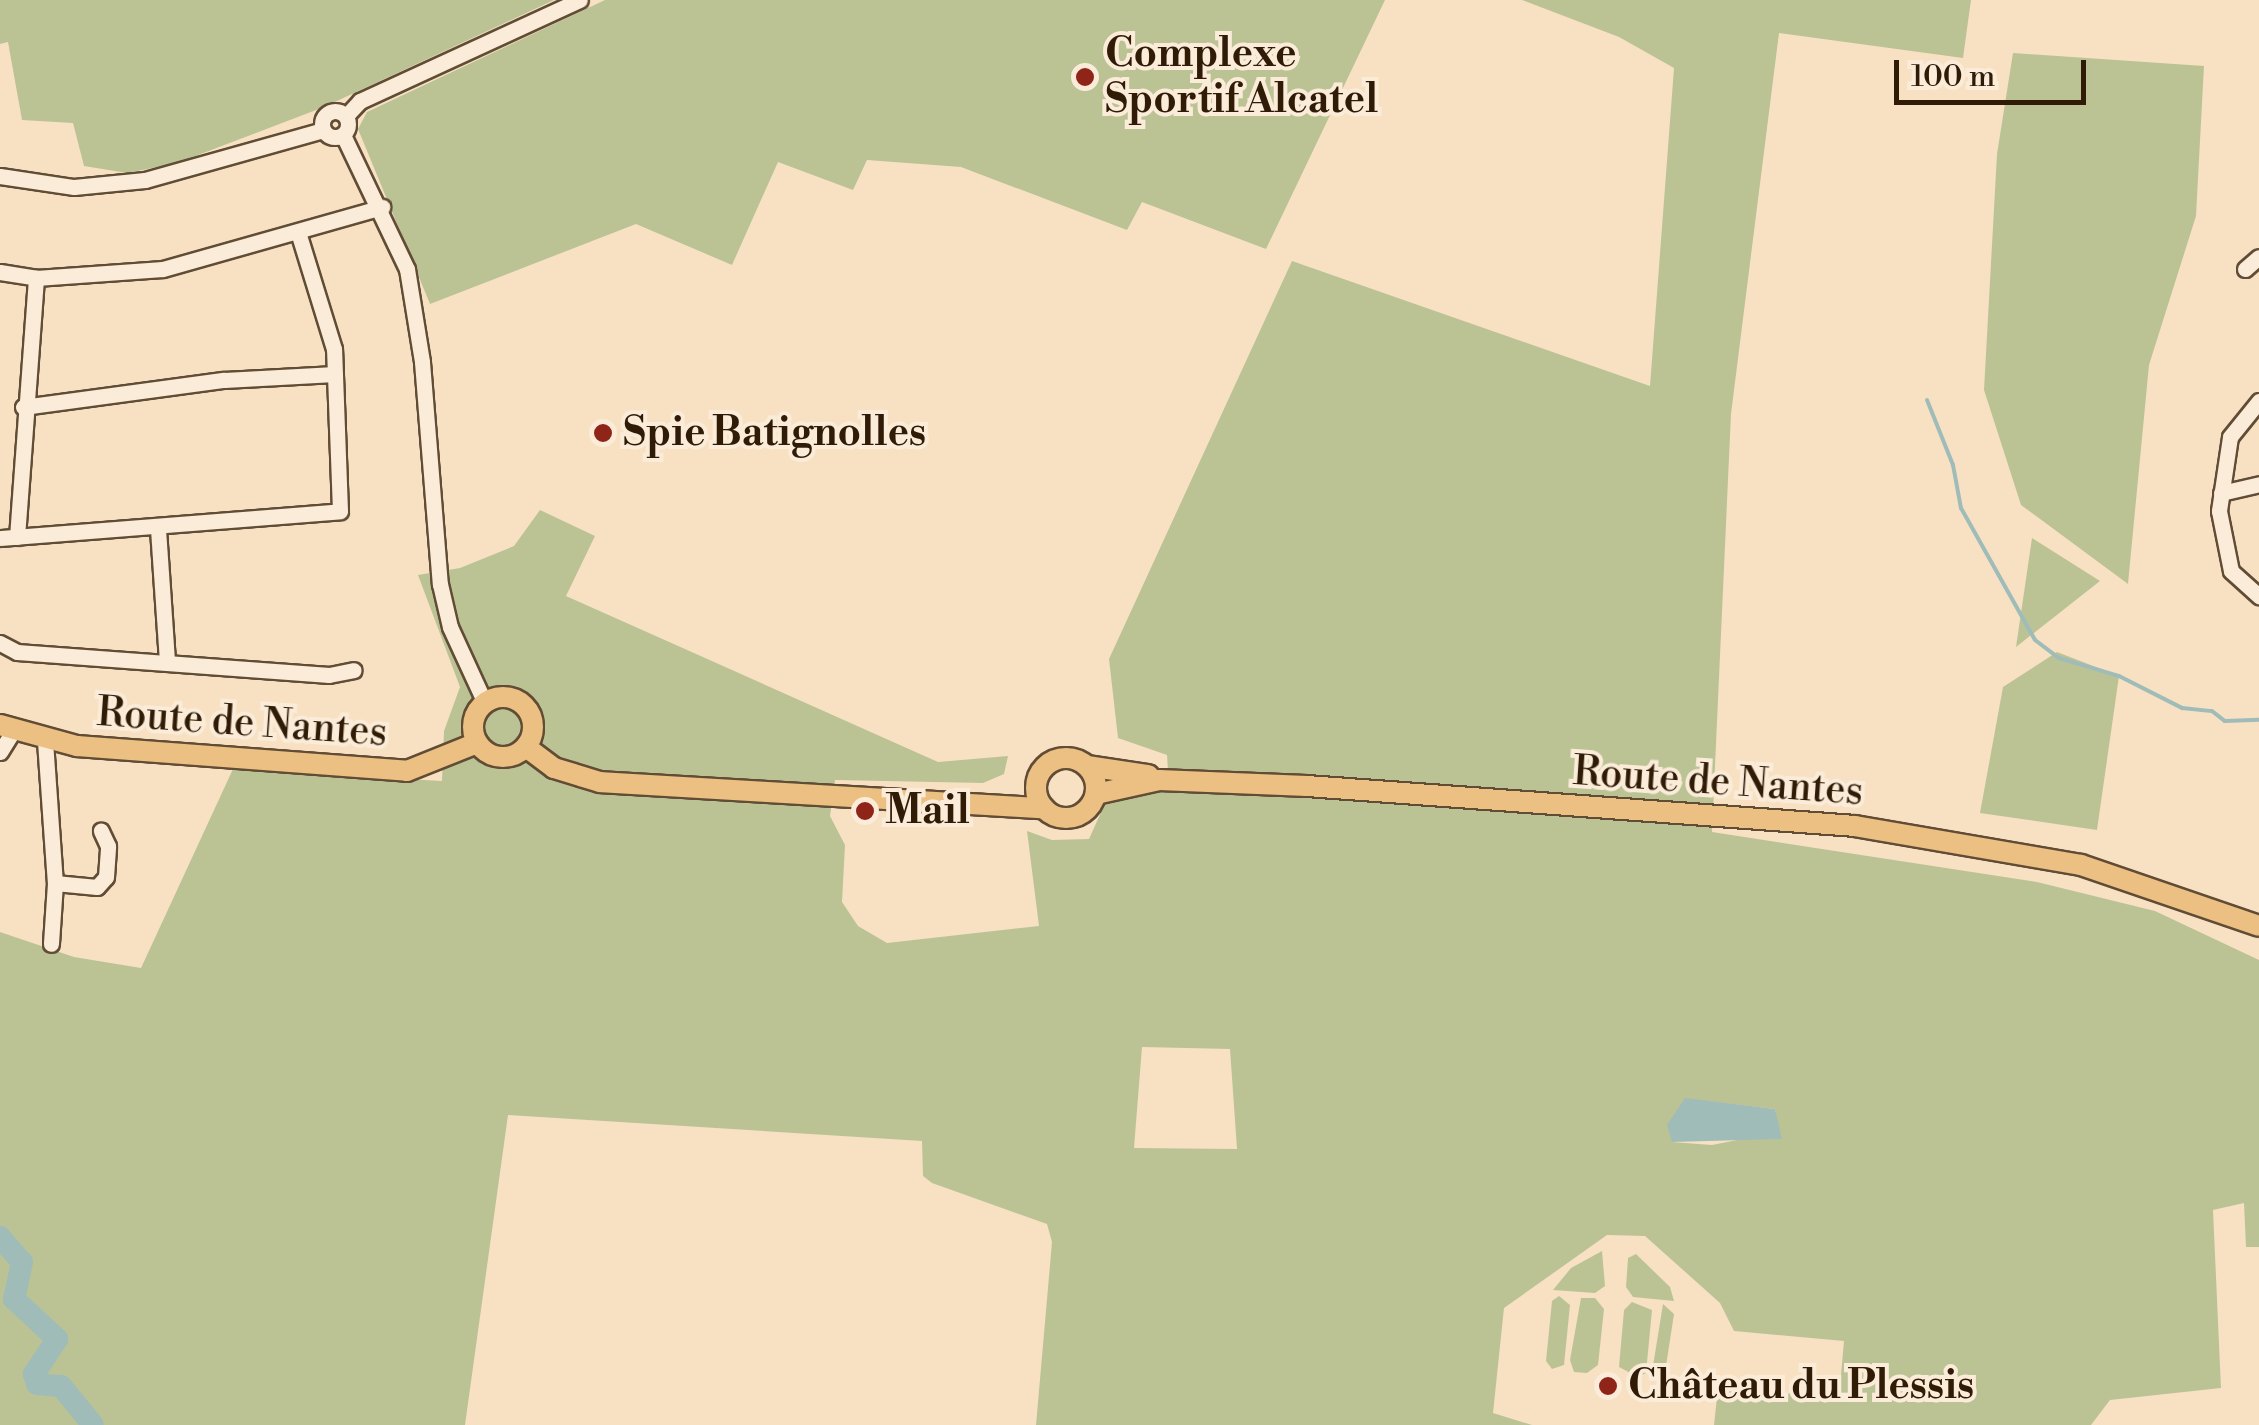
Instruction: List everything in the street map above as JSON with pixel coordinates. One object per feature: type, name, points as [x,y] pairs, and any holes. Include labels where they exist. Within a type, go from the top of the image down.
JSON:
[{"type":"main road","points":[[500,697],[524,706],[533,730],[526,747],[500,758],[477,744],[474,717],[484,703],[500,697]]},
{"type":"main road","name":"Route de Nantes","points":[[7,728],[45,741],[407,771],[477,744]]},
{"type":"main road","points":[[526,747],[554,768],[600,782],[961,808],[1044,808],[1057,817],[1077,816],[1096,794],[1087,766],[1059,759],[1037,779],[961,808]]},
{"type":"main road","name":"Route de Nantes","points":[[1087,766],[1159,780],[1776,819],[1938,836],[2081,865],[2259,926]]},
{"type":"main road","points":[[1037,779],[1044,808]]},
{"type":"main road","name":"Route de Nantes","points":[[1096,794],[1159,780]]},
{"type":"street","points":[[484,703],[450,627],[440,584],[418,318],[382,207],[343,135],[346,116],[360,101],[580,0]]},
{"type":"street","points":[[324,130],[331,112],[346,116]]},
{"type":"street","points":[[0,176],[74,187],[145,180],[324,130],[343,135]]},
{"type":"street","points":[[0,272],[36,278],[163,269],[382,207]]},
{"type":"street","points":[[0,538],[329,516],[344,500],[334,349],[298,232]]},
{"type":"street","points":[[2245,269],[2259,257]]},
{"type":"street","points":[[17,538],[23,407],[36,278]]},
{"type":"street","points":[[23,407],[224,380],[334,374]]},
{"type":"street","points":[[2259,401],[2230,438],[2220,493],[2224,554],[2241,584],[2259,596]]},
{"type":"street","points":[[2220,493],[2259,484]]},
{"type":"street","points":[[158,529],[167,662]]},
{"type":"street","points":[[0,643],[17,652],[329,675],[354,670]]},
{"type":"street","points":[[0,752],[7,728]]},
{"type":"street","points":[[45,741],[54,883],[51,944]]},
{"type":"street","points":[[54,883],[97,887],[106,877],[108,846],[101,831]]},
{"type":"green space","points":[[0,0],[554,0],[324,107],[177,163],[127,173],[84,166],[73,123],[22,120],[8,42],[0,44]]},
{"type":"green space","points":[[605,0],[1385,0],[1266,249],[1142,202],[1127,230],[961,167],[867,160],[853,190],[778,162],[732,265],[636,224],[430,304],[358,129],[367,112]]},
{"type":"green space","points":[[1522,0],[1971,0],[1963,58],[1779,33],[1731,414],[1712,832],[2037,882],[2155,911],[2259,960],[2259,1247],[2246,1247],[2244,1203],[2213,1210],[2221,1388],[2110,1400],[2091,1425],[1714,1425],[1718,1388],[1839,1397],[1844,1341],[1734,1331],[1720,1303],[1645,1236],[1607,1235],[1504,1308],[1493,1413],[1532,1425],[1036,1425],[1052,1242],[1047,1224],[932,1183],[923,1176],[922,1141],[508,1115],[465,1425],[0,1425],[0,932],[74,957],[141,968],[233,769],[442,781],[444,731],[460,687],[418,575],[460,568],[514,546],[540,510],[595,536],[566,596],[938,762],[1008,756],[1004,774],[983,783],[835,780],[830,816],[845,845],[842,902],[858,926],[887,943],[1039,926],[1027,831],[1052,840],[1089,839],[1107,799],[1169,787],[1167,755],[1118,738],[1109,659],[1292,261],[1650,386],[1674,68],[1619,37]],"holes":[[[1142,1047],[1230,1049],[1237,1149],[1134,1148]],[[1705,1101],[1775,1109],[1778,1132],[1712,1145],[1672,1142]]]},
{"type":"green space","points":[[2013,53],[2204,66],[2196,216],[2149,365],[2128,584],[2021,505],[1984,390],[1997,154]]},
{"type":"green space","points":[[2032,538],[2100,581],[2016,647]]},
{"type":"green space","points":[[2057,652],[2119,676],[2097,830],[1980,813],[2003,687]]},
{"type":"green space","points":[[1602,1251],[1605,1286],[1595,1293],[1553,1290],[1571,1268]]},
{"type":"green space","points":[[1636,1254],[1670,1287],[1674,1301],[1633,1297],[1626,1287],[1628,1258]]},
{"type":"green space","points":[[1559,1296],[1570,1305],[1564,1365],[1552,1369],[1546,1361],[1552,1301]]},
{"type":"green space","points":[[1581,1298],[1595,1298],[1604,1309],[1598,1365],[1587,1373],[1574,1372],[1570,1360]]},
{"type":"green space","points":[[1632,1302],[1652,1310],[1646,1373],[1638,1377],[1619,1367],[1624,1310]]},
{"type":"green space","points":[[1663,1304],[1674,1314],[1664,1379],[1652,1372]]},
{"type":"water","points":[[1685,1098],[1775,1109],[1782,1139],[1672,1142],[1667,1125]]},
{"type":"waterway","points":[[1927,400],[1953,465],[1961,508],[2035,640],[2059,658],[2119,676],[2182,708],[2212,711],[2225,721],[2259,720]]},
{"type":"waterway","points":[[0,1237],[22,1262],[14,1299],[57,1339],[34,1374],[37,1384],[61,1386],[93,1425]]},
{"type":"place","name":"Complexe Sportif Alcatel","points":[[1085,77]]},
{"type":"place","name":"Spie Batignolles","points":[[603,433]]},
{"type":"place","name":"Mail","points":[[865,811]]},
{"type":"place","name":"Château du Plessis","points":[[1608,1386]]}]
